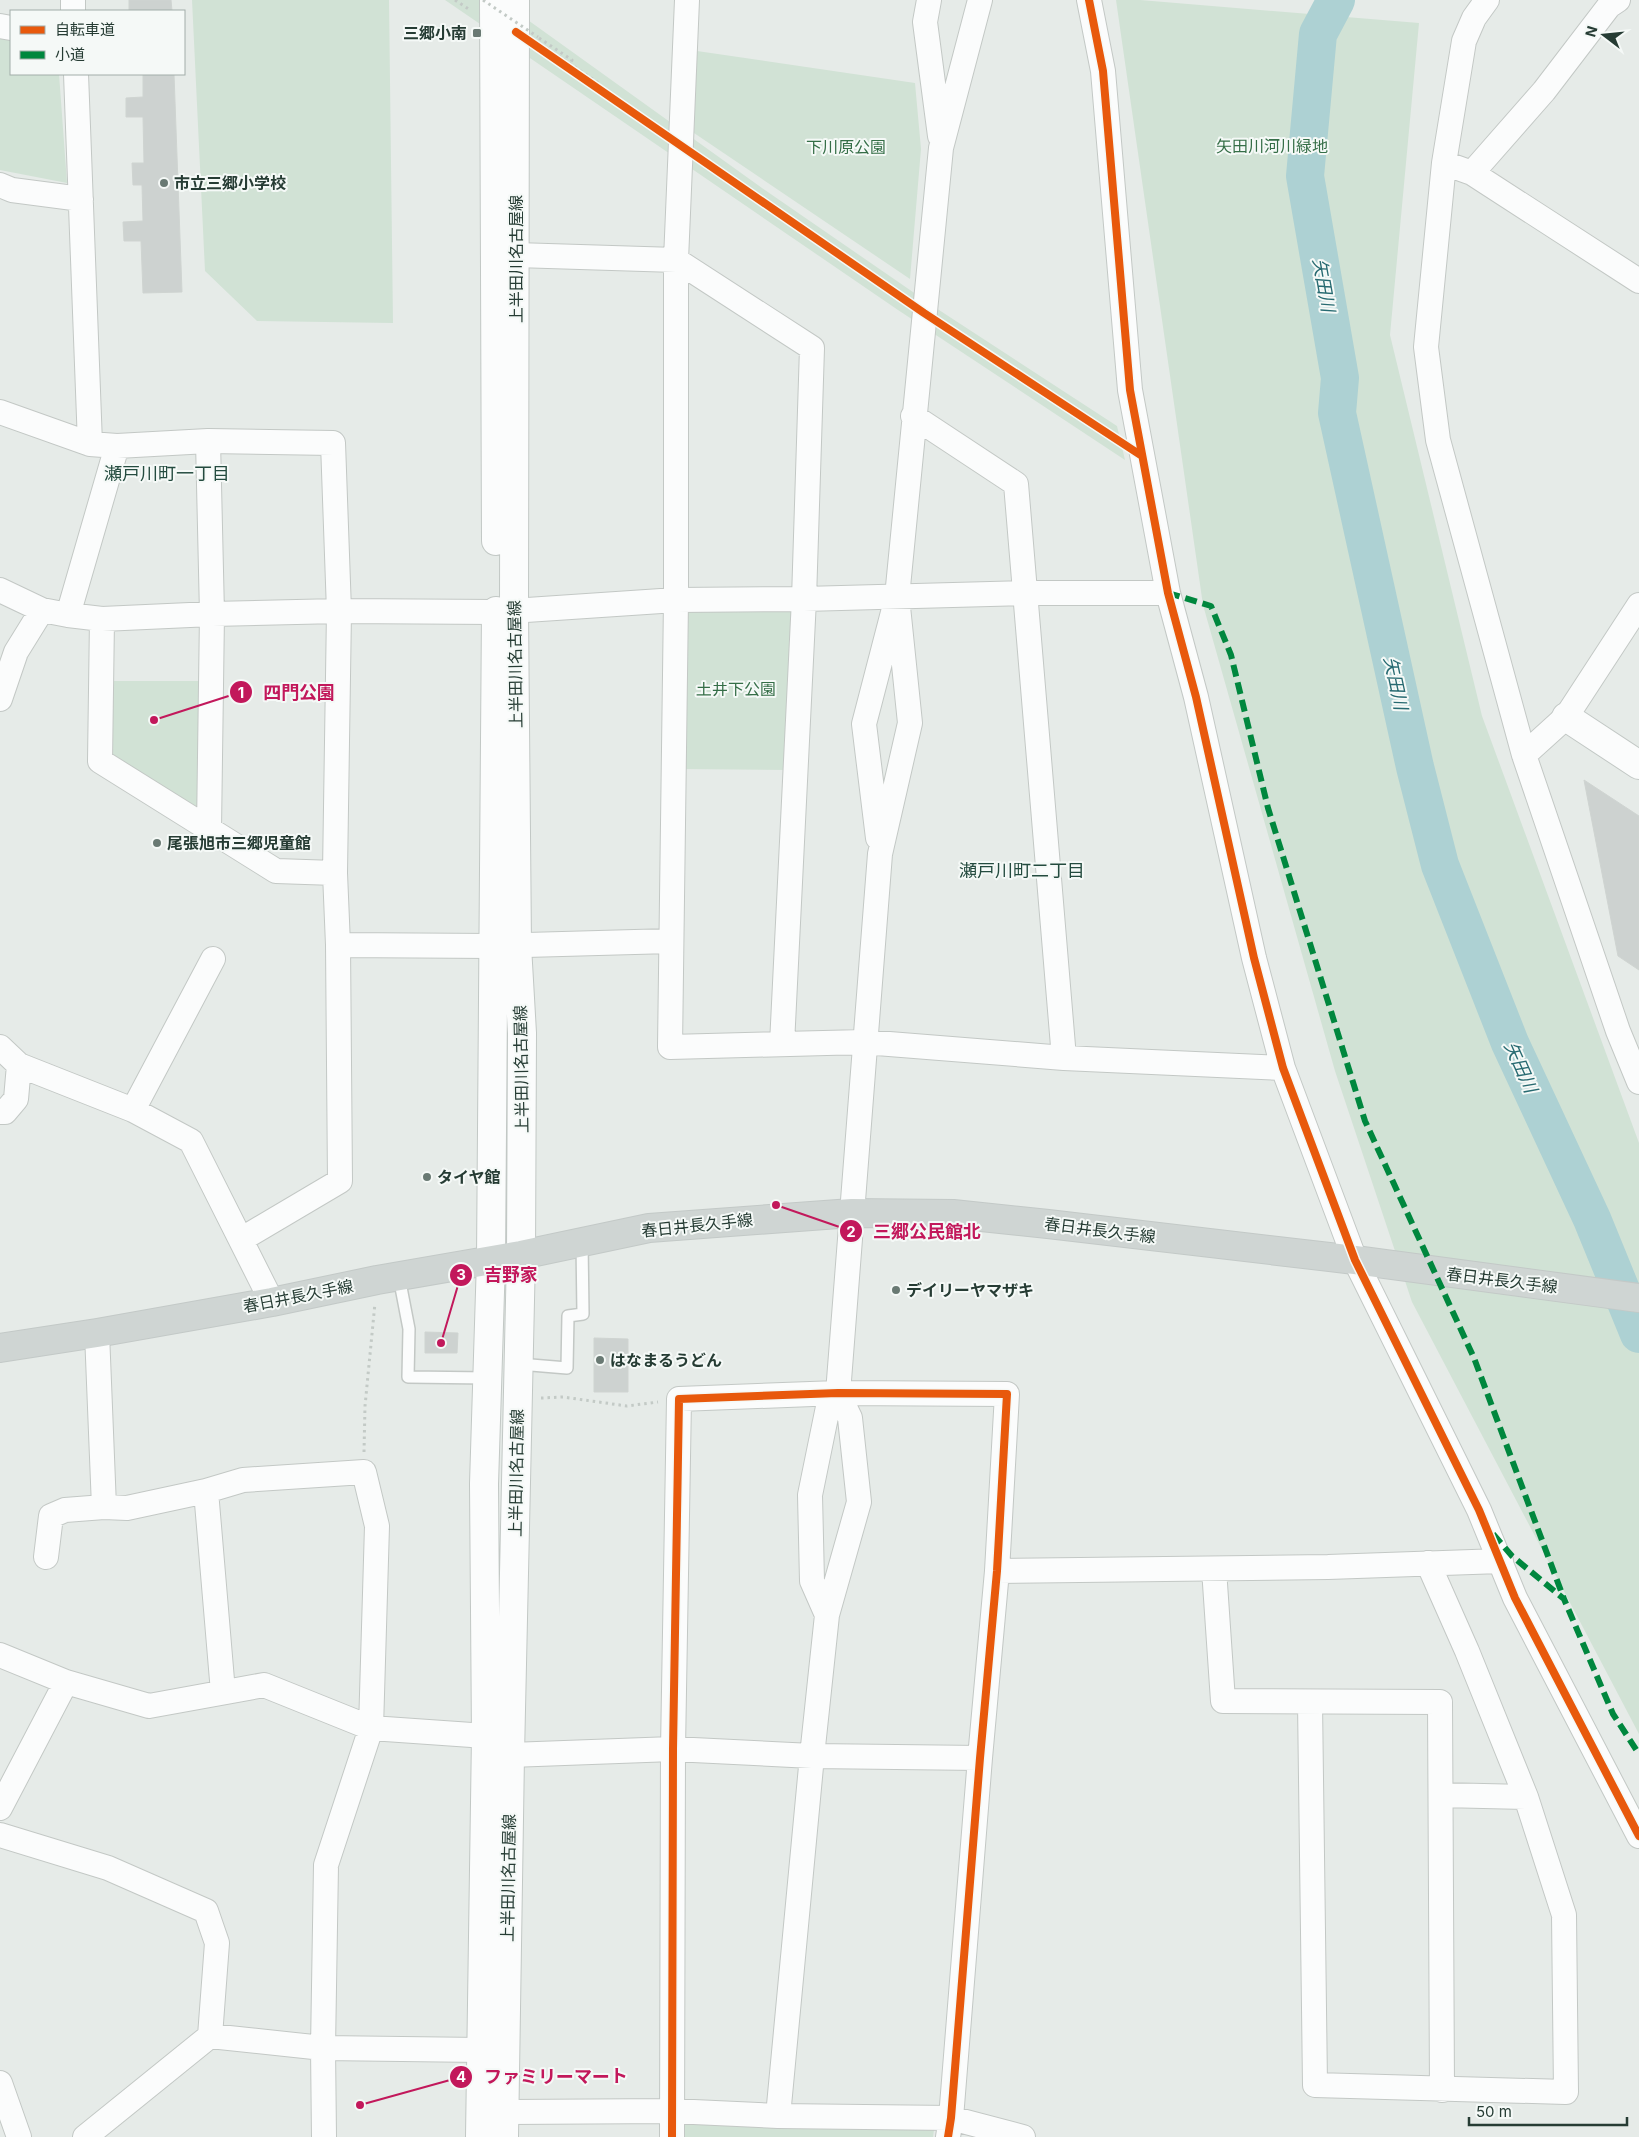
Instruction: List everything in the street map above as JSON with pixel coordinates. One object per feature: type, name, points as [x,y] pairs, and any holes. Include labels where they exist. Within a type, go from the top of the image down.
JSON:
[{"type":"main road","name":"上半田川名古屋線","points":[[494,0],[505,612]]},
{"type":"main road","name":"上半田川名古屋線","points":[[493,2124],[510,1755],[521,1255],[522,1033],[505,946],[493,796],[505,612],[516,255],[527,35],[516,0]]},
{"type":"main road","points":[[1566,717],[1639,765]]},
{"type":"main road","name":"上半田川名古屋線","points":[[493,2124],[481,2050],[486,1736],[484,1484],[490,1260],[505,946]]},
{"type":"main road","name":"春日井長久手線","points":[[0,1348],[272,1302],[388,1278],[521,1255],[648,1228],[852,1213],[953,1214],[1360,1261],[1639,1298]]},
{"type":"street","points":[[687,0],[676,260],[676,600],[670,1047],[864,1042],[1064,1058],[1283,1068]]},
{"type":"street","points":[[928,0],[925,22],[941,148]]},
{"type":"street","points":[[880,854],[864,724],[897,597],[913,416],[941,148],[980,0]]},
{"type":"street","points":[[1090,0],[1103,71],[1129,380],[1142,456],[1168,593],[1196,697],[1254,958],[1283,1068],[1360,1261],[1479,1510],[1515,1598],[1639,1836]]},
{"type":"street","points":[[1487,0],[1474,18],[1464,41],[1444,163],[1426,348],[1438,440],[1524,755],[1618,1030],[1639,1082]]},
{"type":"street","points":[[1472,173],[1544,91],[1609,6],[1618,0]]},
{"type":"street","points":[[76,75],[90,444]]},
{"type":"street","points":[[1444,163],[1472,173],[1639,281]]},
{"type":"street","points":[[0,185],[12,190],[81,199]]},
{"type":"street","points":[[516,255],[676,260],[812,348],[804,599],[782,1044]]},
{"type":"street","points":[[0,412],[90,444],[117,446],[208,441],[334,443],[339,611],[335,874],[338,945],[340,1181],[242,1239]]},
{"type":"street","points":[[913,416],[1016,484],[1064,1058]]},
{"type":"street","points":[[208,441],[212,614],[209,829]]},
{"type":"street","points":[[68,615],[117,446]]},
{"type":"street","points":[[0,590],[42,610],[102,619],[339,611],[505,612],[676,600],[804,599],[1026,593],[1168,593]]},
{"type":"street","points":[[778,2116],[827,1615],[859,1502],[850,1418],[838,1393],[880,854],[910,723],[897,597]]},
{"type":"street","points":[[1524,755],[1566,717],[1639,606]]},
{"type":"street","points":[[0,699],[16,652],[42,610]]},
{"type":"street","points":[[102,619],[100,761],[276,871],[335,874]]},
{"type":"street","points":[[338,945],[505,946],[671,941]]},
{"type":"street","points":[[133,1110],[212,959]]},
{"type":"street","points":[[0,1047],[19,1065],[133,1110],[192,1141],[272,1302]]},
{"type":"street","points":[[0,1112],[5,1112],[16,1099],[19,1065]]},
{"type":"street","points":[[97,1333],[104,1507]]},
{"type":"street","points":[[827,1615],[812,1581],[810,1496],[828,1407],[838,1393]]},
{"type":"street","points":[[672,2137],[673,1749],[679,1399],[838,1393],[1007,1394],[997,1572],[949,2128]]},
{"type":"street","points":[[46,1557],[51,1516],[65,1510],[104,1507],[127,1508],[206,1491],[243,1480],[364,1472],[377,1526],[371,1728],[326,1865],[323,2048],[324,2137]]},
{"type":"street","points":[[206,1491],[223,1692]]},
{"type":"street","points":[[997,1572],[1501,1560]]},
{"type":"street","points":[[1310,1702],[1315,2085],[1566,2092],[1564,1915],[1526,1797],[1467,1651],[1428,1563]]},
{"type":"street","points":[[1214,1568],[1224,1701],[1440,1702],[1442,2090]]},
{"type":"street","points":[[0,1655],[66,1682],[149,1706],[264,1685],[371,1728],[486,1736]]},
{"type":"street","points":[[0,1808],[66,1682]]},
{"type":"street","points":[[510,1755],[673,1749],[812,1756],[980,1758]]},
{"type":"street","points":[[1440,1795],[1526,1797]]},
{"type":"street","points":[[0,1835],[108,1868],[206,1911],[217,1943],[210,2036]]},
{"type":"street","points":[[85,2137],[210,2036],[323,2048],[481,2050]]},
{"type":"street","points":[[0,2086],[20,2137]]},
{"type":"street","points":[[493,2124],[672,2111],[778,2116],[949,2128],[978,2124],[1023,2137]]},
{"type":"lane","points":[[519,1364],[567,1368],[568,1316],[583,1314],[582,1242]]},
{"type":"lane","points":[[388,1278],[408,1329],[408,1377],[488,1378]]},
{"type":"path","points":[[483,0],[597,88],[924,312],[1142,456]]},
{"type":"path","points":[[527,35],[572,60],[570,64]]},
{"type":"path","points":[[542,45],[600,84],[597,88]]},
{"type":"path","points":[[364,1472],[365,1406],[388,1278]]},
{"type":"path","points":[[518,1398],[563,1397],[628,1406],[656,1404],[674,1396],[679,1399]]},
{"type":"green space","points":[[192,0],[389,0],[393,323],[257,321],[205,271]]},
{"type":"green space","points":[[445,0],[500,0],[762,188],[939,310],[1117,426],[1125,460],[898,310]]},
{"type":"green space","name":"矢田川河川緑地","points":[[1116,0],[1140,0],[1419,23],[1390,335],[1482,716],[1639,1143],[1639,1734],[1412,1302],[1335,1071],[1203,605]]},
{"type":"green space","points":[[0,34],[10,35],[10,75],[59,75],[67,183],[0,170]]},
{"type":"green space","name":"下川原公園","points":[[697,51],[915,83],[921,149],[910,279],[694,133]]},
{"type":"green space","name":"土井下公園","points":[[794,608],[788,770],[679,769],[684,609]]},
{"type":"green space","points":[[109,681],[201,681],[201,816],[105,758]]},
{"type":"green space","points":[[682,2121],[934,2130],[933,2137],[682,2137]]},
{"type":"building","points":[[129,0],[171,0],[172,10],[129,10]]},
{"type":"building","points":[[143,75],[174,75],[182,292],[143,293],[141,241],[124,241],[123,222],[143,221],[142,185],[133,185],[132,163],[144,163],[143,117],[126,117],[126,98],[143,97]]},
{"type":"building","points":[[1584,780],[1639,816],[1639,970],[1618,956]]},
{"type":"building","points":[[425,1332],[458,1333],[457,1353],[425,1353]]},
{"type":"building","points":[[594,1338],[628,1339],[628,1392],[594,1392]]},
{"type":"waterway","name":"矢田川","points":[[1336,0],[1318,34],[1305,176],[1340,378],[1337,413],[1415,767],[1440,865],[1510,1043],[1592,1219],[1639,1334]]},
{"type":"marked path","points":[[1168,593],[1211,606],[1231,655],[1268,808],[1365,1121],[1474,1358],[1564,1599]]},
{"type":"marked path","points":[[1493,1534],[1512,1556],[1564,1599],[1613,1714],[1639,1754]]},
{"type":"cycle path","points":[[1089,0],[1103,71],[1130,390],[1168,593],[1196,697],[1254,958],[1283,1068],[1355,1260],[1479,1510],[1515,1598],[1639,1836]]},
{"type":"cycle path","points":[[516,32],[924,313],[1142,456]]},
{"type":"cycle path","points":[[672,2137],[673,1749],[679,1399],[838,1393],[1007,1394],[997,1571],[948,2137]]},
{"type":"place","name":"三郷小南","points":[[477,33]]},
{"type":"place","name":"市立三郷小学校","points":[[164,183]]},
{"type":"place","name":"四門公園","points":[[154,720]]},
{"type":"place","name":"尾張旭市三郷児童館","points":[[157,843]]},
{"type":"place","name":"タイヤ館","points":[[427,1177]]},
{"type":"place","name":"三郷公民館北","points":[[776,1205]]},
{"type":"place","name":"デイリーヤマザキ","points":[[896,1290]]},
{"type":"place","name":"吉野家","points":[[441,1343]]},
{"type":"place","name":"はなまるうどん","points":[[600,1360]]},
{"type":"place","name":"ファミリーマート","points":[[360,2105]]},
{"type":"district","name":"瀬戸川町一丁目","points":[[167,473]]},
{"type":"district","name":"瀬戸川町二丁目","points":[[1022,870]]}]
